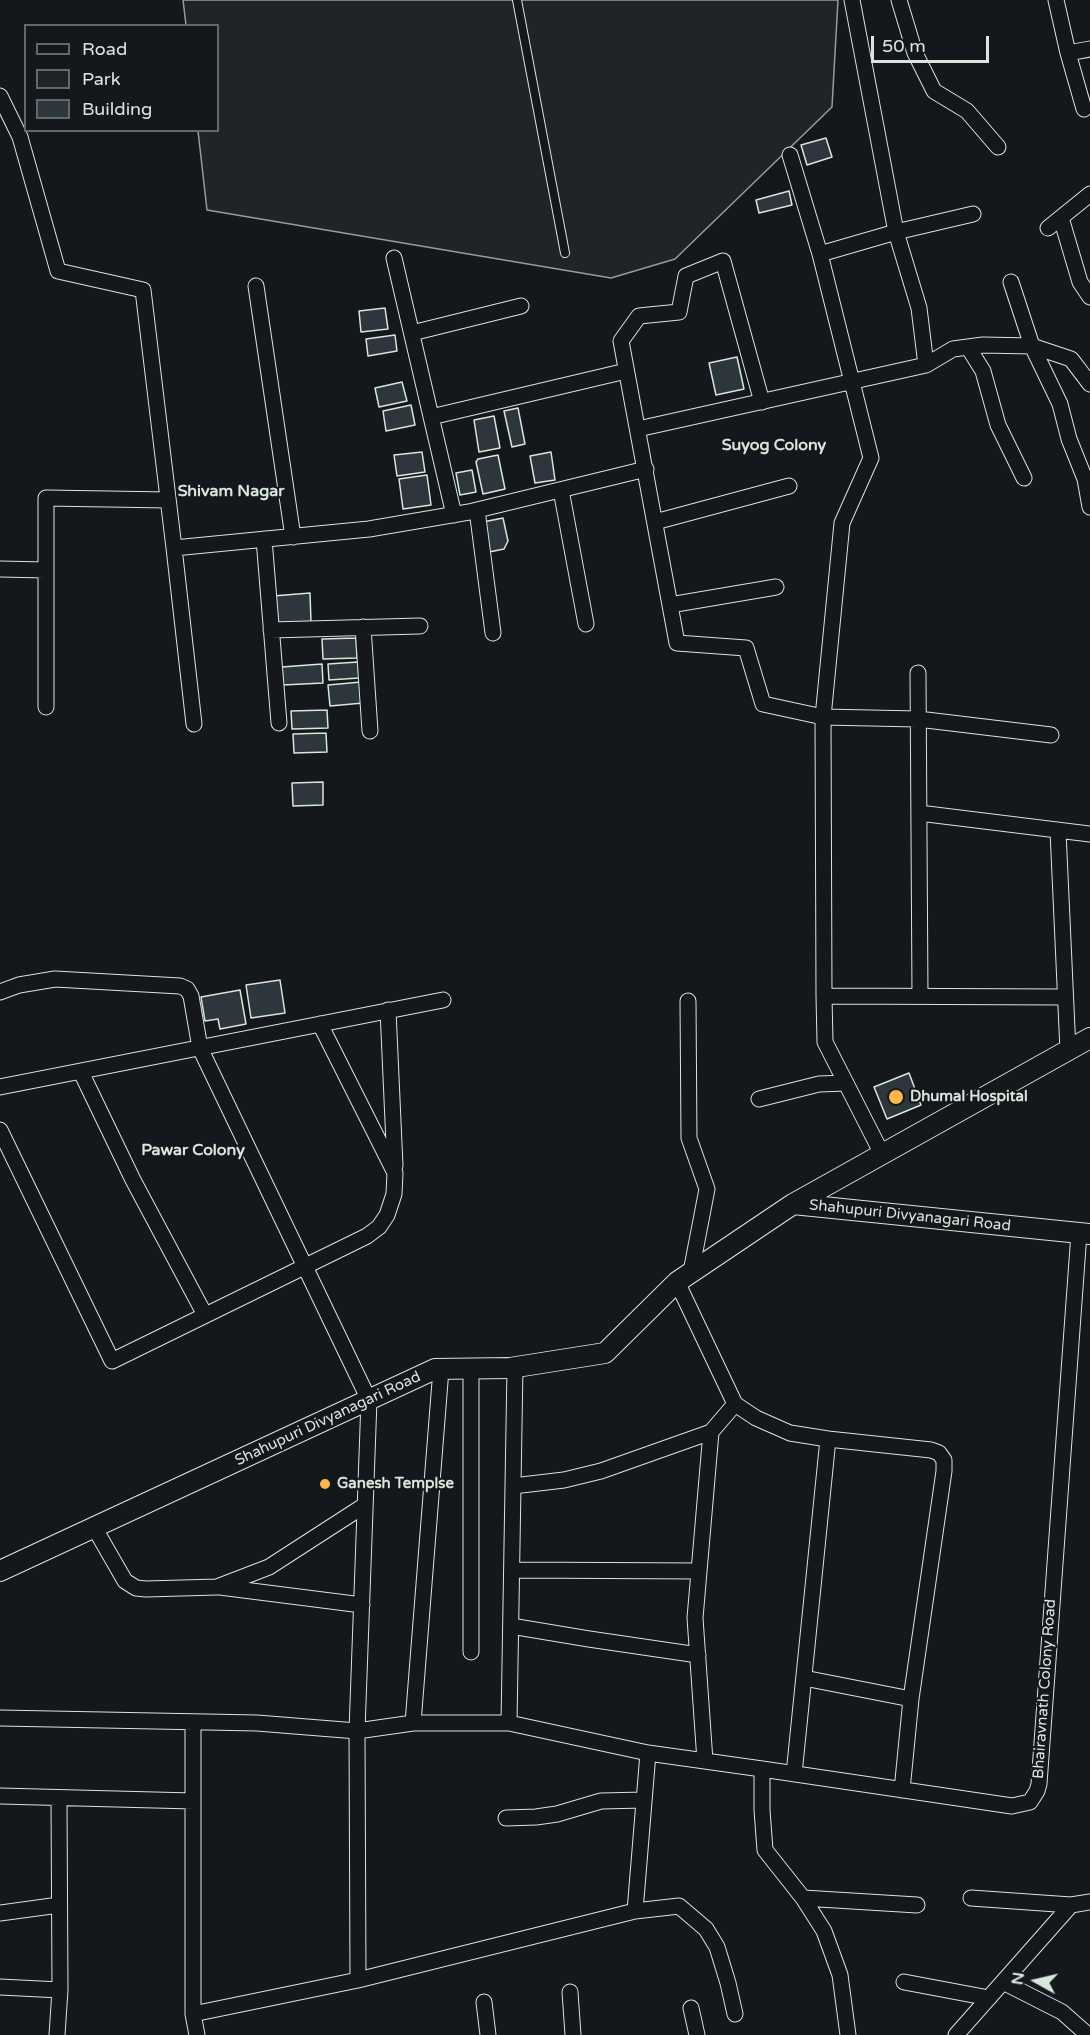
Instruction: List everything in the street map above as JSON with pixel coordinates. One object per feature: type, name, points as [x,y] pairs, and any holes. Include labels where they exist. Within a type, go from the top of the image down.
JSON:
[{"type":"main road","points":[[793,1204],[1090,1038]]},
{"type":"main road","name":"Shahupuri Divyanagari Road","points":[[0,1571],[435,1369],[515,1367],[605,1353],[684,1277],[793,1204],[1084,1233]]},
{"type":"street","points":[[852,0],[896,232],[919,308],[926,365]]},
{"type":"street","points":[[899,0],[915,53],[934,91],[967,111],[998,147]]},
{"type":"street","points":[[1056,0],[1084,109]]},
{"type":"street","points":[[1068,53],[1090,49]]},
{"type":"street","points":[[0,96],[20,137],[58,271],[143,290],[194,724]]},
{"type":"street","points":[[790,155],[820,254],[871,458],[842,523],[823,717],[824,996],[825,1042],[882,1154]]},
{"type":"street","points":[[1048,228],[1090,194]]},
{"type":"street","points":[[820,254],[896,232],[973,214]]},
{"type":"street","points":[[1061,218],[1080,282],[1090,297]]},
{"type":"street","points":[[394,258],[454,515]]},
{"type":"street","points":[[762,402],[723,261],[686,276],[679,312],[639,316],[621,340],[677,643],[746,648],[763,704],[823,717],[918,719],[1051,735]]},
{"type":"street","points":[[1011,282],[1032,346],[1060,404],[1069,439],[1085,480],[1090,507]]},
{"type":"street","points":[[256,286],[293,537]]},
{"type":"street","points":[[412,333],[521,306]]},
{"type":"street","points":[[638,429],[926,365],[953,349],[983,345],[1032,346],[1071,359],[1090,384]]},
{"type":"street","points":[[968,347],[983,371],[998,425],[1024,478]]},
{"type":"street","points":[[431,417],[626,371]]},
{"type":"street","points":[[174,548],[369,530],[477,510],[646,469]]},
{"type":"street","points":[[655,522],[789,486]]},
{"type":"street","points":[[561,490],[586,624]]},
{"type":"street","points":[[46,707],[46,498],[168,500]]},
{"type":"street","points":[[477,510],[493,633]]},
{"type":"street","points":[[264,540],[279,723]]},
{"type":"street","points":[[0,569],[46,570]]},
{"type":"street","points":[[670,605],[777,587]]},
{"type":"street","points":[[271,630],[420,626]]},
{"type":"street","points":[[363,627],[370,731]]},
{"type":"street","points":[[918,674],[920,996]]},
{"type":"street","points":[[919,813],[1090,834]]},
{"type":"street","points":[[1058,831],[1068,1051]]},
{"type":"street","points":[[0,992],[19,985],[55,979],[180,986],[187,989],[191,996],[200,1048],[369,1400],[357,1731],[358,1980]]},
{"type":"street","points":[[824,996],[1065,997]]},
{"type":"street","points":[[0,1087],[443,999]]},
{"type":"street","points":[[688,1001],[690,1138],[707,1189],[684,1277],[735,1404],[756,1418],[790,1433],[931,1450],[939,1453],[944,1460],[911,1699],[902,1790]]},
{"type":"street","points":[[0,1130],[112,1361],[367,1236],[379,1227],[387,1215],[394,1194],[395,1173],[388,1010]]},
{"type":"street","points":[[320,1024],[395,1173]]},
{"type":"street","points":[[81,1072],[133,1180],[205,1315]]},
{"type":"street","points":[[759,1099],[819,1084],[846,1083]]},
{"type":"street","name":"Bhairavnath Colony Road","points":[[0,1718],[257,1723],[357,1731],[413,1723],[509,1724],[648,1753],[1012,1806],[1030,1802],[1039,1784],[1084,1233]]},
{"type":"street","points":[[509,1724],[515,1367]]},
{"type":"street","points":[[471,1368],[471,1652]]},
{"type":"street","points":[[413,1723],[441,1369]]},
{"type":"street","points":[[513,1486],[564,1480],[601,1471],[711,1432],[735,1404]]},
{"type":"street","points":[[705,1761],[695,1618],[711,1432]]},
{"type":"street","points":[[794,1774],[828,1439]]},
{"type":"street","points":[[217,1587],[269,1567],[365,1505]]},
{"type":"street","points":[[94,1527],[125,1581],[136,1588],[146,1590],[217,1587],[362,1605]]},
{"type":"street","points":[[512,1570],[699,1571]]},
{"type":"street","points":[[511,1626],[698,1655]]},
{"type":"street","points":[[804,1678],[911,1699]]},
{"type":"street","points":[[193,1722],[193,2014],[197,2035]]},
{"type":"street","points":[[635,1911],[648,1753]]},
{"type":"street","points":[[762,1770],[765,1850],[803,1898],[824,1931],[840,1975],[848,2035]]},
{"type":"street","points":[[0,1796],[193,1801]]},
{"type":"street","points":[[57,2035],[60,1990],[59,1798]]},
{"type":"street","points":[[506,1818],[557,1814],[601,1801],[644,1800]]},
{"type":"street","points":[[803,1898],[917,1905]]},
{"type":"street","points":[[971,1898],[1084,1905]]},
{"type":"street","points":[[0,1913],[60,1905]]},
{"type":"street","points":[[956,2035],[1003,1982],[1084,1905]]},
{"type":"street","points":[[193,2014],[358,1980],[635,1911],[679,1906],[706,1929],[717,1947],[735,2014]]},
{"type":"street","points":[[904,1982],[989,1998]]},
{"type":"street","points":[[1003,1982],[1062,2012],[1088,2035]]},
{"type":"street","points":[[0,1987],[60,1990]]},
{"type":"street","points":[[570,1992],[573,2035]]},
{"type":"street","points":[[484,2002],[488,2035]]},
{"type":"street","points":[[691,2008],[697,2035]]},
{"type":"lane","points":[[517,0],[565,253]]},
{"type":"green space","points":[[183,0],[838,0],[832,107],[675,259],[611,278],[207,210],[198,132],[219,132],[219,24],[186,24]]},
{"type":"building","points":[[826,138],[832,157],[807,165],[801,145]]},
{"type":"building","points":[[789,191],[792,205],[759,213],[756,200]]},
{"type":"building","points":[[385,308],[388,329],[361,332],[359,311]]},
{"type":"building","points":[[395,335],[397,351],[368,356],[366,339]]},
{"type":"building","points":[[737,357],[744,389],[716,395],[709,363]]},
{"type":"building","points":[[402,382],[407,401],[379,407],[375,388]]},
{"type":"building","points":[[411,405],[415,425],[386,431],[383,411]]},
{"type":"building","points":[[518,408],[525,444],[512,447],[504,411]]},
{"type":"building","points":[[494,416],[500,448],[479,452],[474,420]]},
{"type":"building","points":[[422,452],[425,472],[397,476],[394,455]]},
{"type":"building","points":[[551,452],[555,480],[535,483],[530,456]]},
{"type":"building","points":[[498,455],[505,489],[483,494],[476,462],[478,459]]},
{"type":"building","points":[[472,470],[476,492],[460,495],[456,473]]},
{"type":"building","points":[[427,475],[431,505],[403,509],[399,479]]},
{"type":"building","points":[[503,518],[508,541],[504,549],[489,552],[483,522]]},
{"type":"building","points":[[310,593],[311,622],[275,624],[273,596]]},
{"type":"building","points":[[356,638],[357,658],[323,659],[322,639]]},
{"type":"building","points":[[358,662],[359,678],[329,680],[328,664]]},
{"type":"building","points":[[322,664],[323,683],[283,685],[282,667]]},
{"type":"building","points":[[361,682],[363,703],[330,706],[328,685]]},
{"type":"building","points":[[327,710],[328,728],[292,729],[291,711]]},
{"type":"building","points":[[326,733],[327,752],[294,753],[293,734]]},
{"type":"building","points":[[323,782],[323,805],[293,806],[292,783]]},
{"type":"building","points":[[280,980],[285,1013],[251,1018],[246,985]]},
{"type":"building","points":[[240,990],[246,1024],[220,1029],[218,1019],[205,1021],[201,997]]},
{"type":"building","points":[[909,1073],[921,1105],[887,1119],[874,1087]]},
{"type":"place","name":"Dhumal Hospital","points":[[896,1097]]},
{"type":"place","name":"Ganesh Templse","points":[[325,1484]]},
{"type":"district","name":"Suyog Colony","points":[[774,446]]},
{"type":"district","name":"Shivam Nagar","points":[[231,492]]},
{"type":"district","name":"Pawar Colony","points":[[193,1151]]}]
